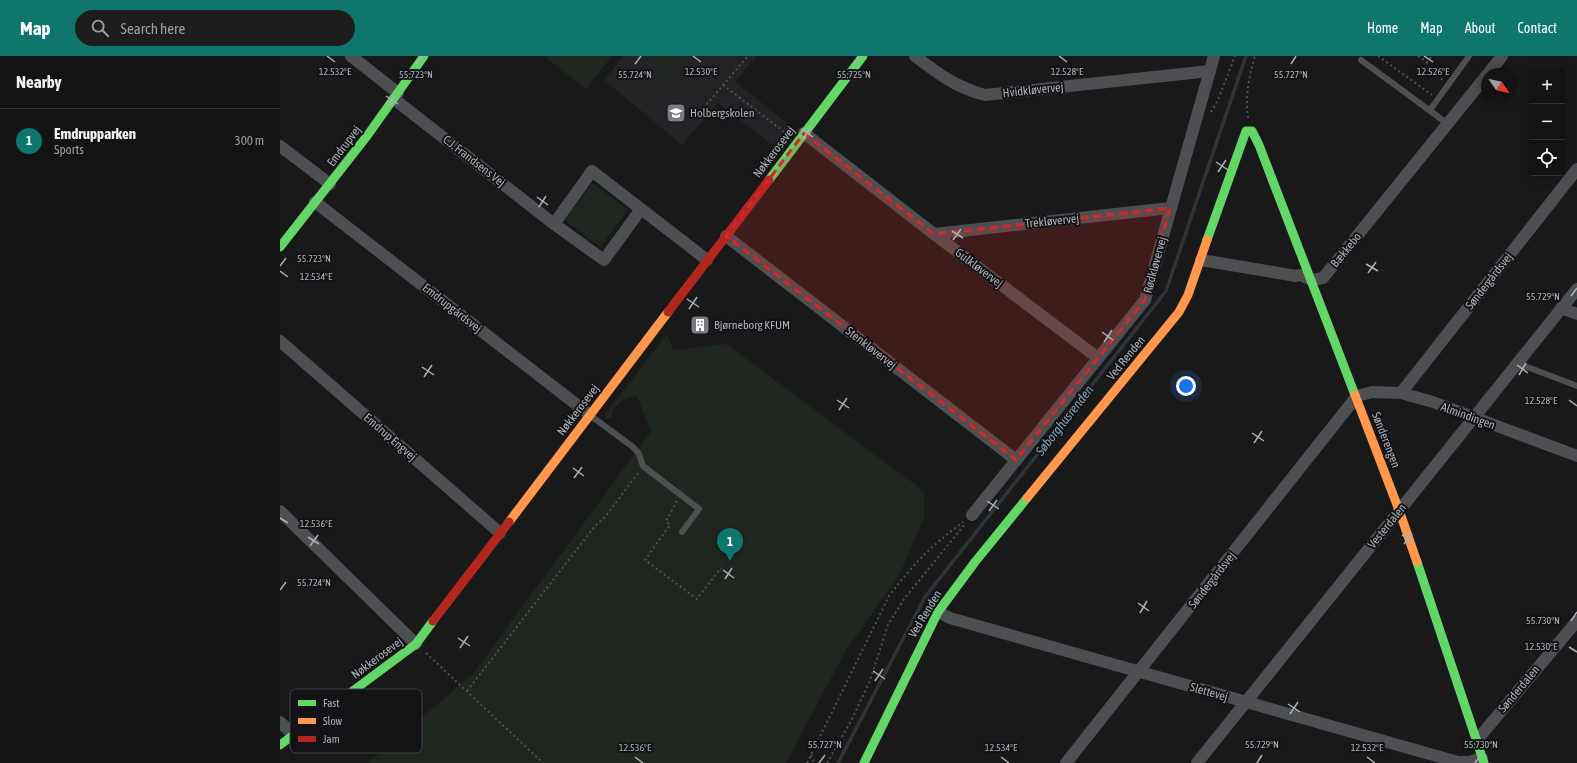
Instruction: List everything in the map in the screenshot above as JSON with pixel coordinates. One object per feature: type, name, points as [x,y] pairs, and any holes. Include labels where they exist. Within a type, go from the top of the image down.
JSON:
[{"type":"street","name":"C.J. Frandsens Vej","points":[[350,56],[396,96],[554,224],[604,260],[641,209]]},
{"type":"street","name":"Emdrupvej","points":[[280,247],[330,184],[424,56]]},
{"type":"street","name":"Nøkkerosevej","points":[[356,689],[416,644],[862,56]]},
{"type":"street","name":"Hvidkløvervej","points":[[915,56],[947,80],[970,92],[985,95],[1210,71]]},
{"type":"street","name":"Rødkløvervej","points":[[972,515],[1145,300],[1214,56]]},
{"type":"street","name":"Bækkebo","points":[[1493,68],[1502,56]]},
{"type":"street","name":"Bækkebo","points":[[1312,280],[1323,278],[1481,83]]},
{"type":"street","name":"Ved Renden","points":[[864,763],[938,612],[975,562],[1178,312],[1188,295],[1246,130],[1252,131]]},
{"type":"street","name":"Sønderengen","points":[[1252,131],[1357,396],[1399,510],[1483,761]]},
{"type":"street","name":"Gulkløvervej","points":[[800,137],[934,234],[1098,358]]},
{"type":"street","points":[[280,146],[330,184]]},
{"type":"street","name":"Søndergårdsvej","points":[[1400,393],[1577,169]]},
{"type":"street","points":[[554,224],[592,171],[707,260]]},
{"type":"street","name":"Emdrupgårdsvej","points":[[315,202],[590,415]]},
{"type":"street","name":"Trekløvervej","points":[[934,234],[1170,208]]},
{"type":"street","name":"Stenkløvervej","points":[[726,236],[1016,460]]},
{"type":"street","points":[[1201,260],[1296,276],[1300,275],[1312,280]]},
{"type":"street","name":"Vesterdalen","points":[[1197,763],[1516,363],[1577,289]]},
{"type":"street","points":[[1561,308],[1577,314]]},
{"type":"street","name":"Emdrup Engvej","points":[[280,341],[500,533]]},
{"type":"street","name":"Almindingen","points":[[1357,396],[1372,392],[1400,393],[1473,417],[1577,456]]},
{"type":"street","name":"Søndergårdsvej","points":[[1066,763],[1357,396]]},
{"type":"street","points":[[280,511],[416,644]]},
{"type":"street","name":"Slettevej","points":[[938,612],[950,618],[1458,763],[1483,761]]},
{"type":"street","name":"Sønderdalen","points":[[1477,740],[1577,620]]},
{"type":"street","points":[[280,722],[290,731]]},
{"type":"street","name":"Nøkkerosevej","points":[[280,745],[290,738]]},
{"type":"lane","points":[[1430,110],[1469,56]]},
{"type":"lane","points":[[1361,60],[1448,124]]},
{"type":"lane","points":[[1516,363],[1577,386]]},
{"type":"lane","points":[[590,415],[633,447],[639,454],[643,466],[699,509],[682,532]]},
{"type":"path","points":[[700,112],[748,56]]},
{"type":"path","points":[[1198,114],[1211,112],[1218,100],[1235,56]]},
{"type":"path","points":[[1252,131],[1246,108],[1248,82],[1255,56]]},
{"type":"path","points":[[1378,56],[1438,99]]},
{"type":"path","points":[[1418,56],[1427,62]]},
{"type":"path","points":[[1432,56],[1425,67],[1449,84]]},
{"type":"path","points":[[723,85],[800,137]]},
{"type":"path","points":[[467,691],[595,526],[605,517],[643,466]]},
{"type":"path","points":[[681,495],[666,521],[670,526],[645,560],[697,599],[721,568]]},
{"type":"path","points":[[807,763],[889,596],[906,574],[934,544],[972,515]]},
{"type":"path","points":[[827,763],[851,721],[869,683],[888,626],[904,599],[972,515]]},
{"type":"path","points":[[416,644],[543,763]]},
{"type":"path","points":[[811,755],[814,763]]},
{"type":"highlighted area","points":[[804,133],[934,234],[1170,208],[1145,300],[1016,460],[726,236]]},
{"type":"shaded area","points":[[544,56],[612,56],[586,89]]},
{"type":"shaded area","name":"Holbergskolen","points":[[623,56],[757,56],[735,82],[796,130],[780,151],[718,103],[682,145],[604,80]]},
{"type":"shaded area","points":[[646,56],[685,56],[668,75]]},
{"type":"shaded area","points":[[593,183],[628,210],[600,247],[565,220]]},
{"type":"shaded area","points":[[667,334],[673,350],[726,344],[924,491],[924,517],[899,576],[847,648],[786,763],[368,763],[380,753],[422,753],[422,717],[472,675],[651,431],[637,396],[626,399],[617,405],[612,412],[612,418],[606,419],[605,414]]},
{"type":"waterway","name":"Søborghusrenden","points":[[838,763],[925,597],[1166,291],[1246,56]]},
{"type":"traffic: fast","points":[[280,247],[367,136],[424,56]]},
{"type":"traffic: fast","points":[[769,180],[863,56]]},
{"type":"traffic: fast","points":[[1207,240],[1246,131],[1252,131],[1259,145],[1355,395]]},
{"type":"traffic: fast","points":[[864,763],[938,612],[975,562],[1027,498]]},
{"type":"traffic: fast","points":[[1417,562],[1484,763]]},
{"type":"traffic: fast","points":[[355,689],[416,644],[433,621]]},
{"type":"traffic: fast","points":[[280,745],[290,738]]},
{"type":"traffic: slow","points":[[1027,498],[1179,312],[1188,295],[1207,240]]},
{"type":"traffic: slow","points":[[509,522],[668,312]]},
{"type":"traffic: slow","points":[[1355,395],[1399,510],[1417,562]]},
{"type":"traffic: jam","points":[[668,312],[769,180]]},
{"type":"traffic: jam","points":[[433,621],[509,522]]},
{"type":"place","name":"Holbergskolen","points":[[676,113]]},
{"type":"place","name":"Bjørneborg KFUM","points":[[700,325]]},
{"type":"place","name":"Emdrupparken","points":[[730,561]]}]
